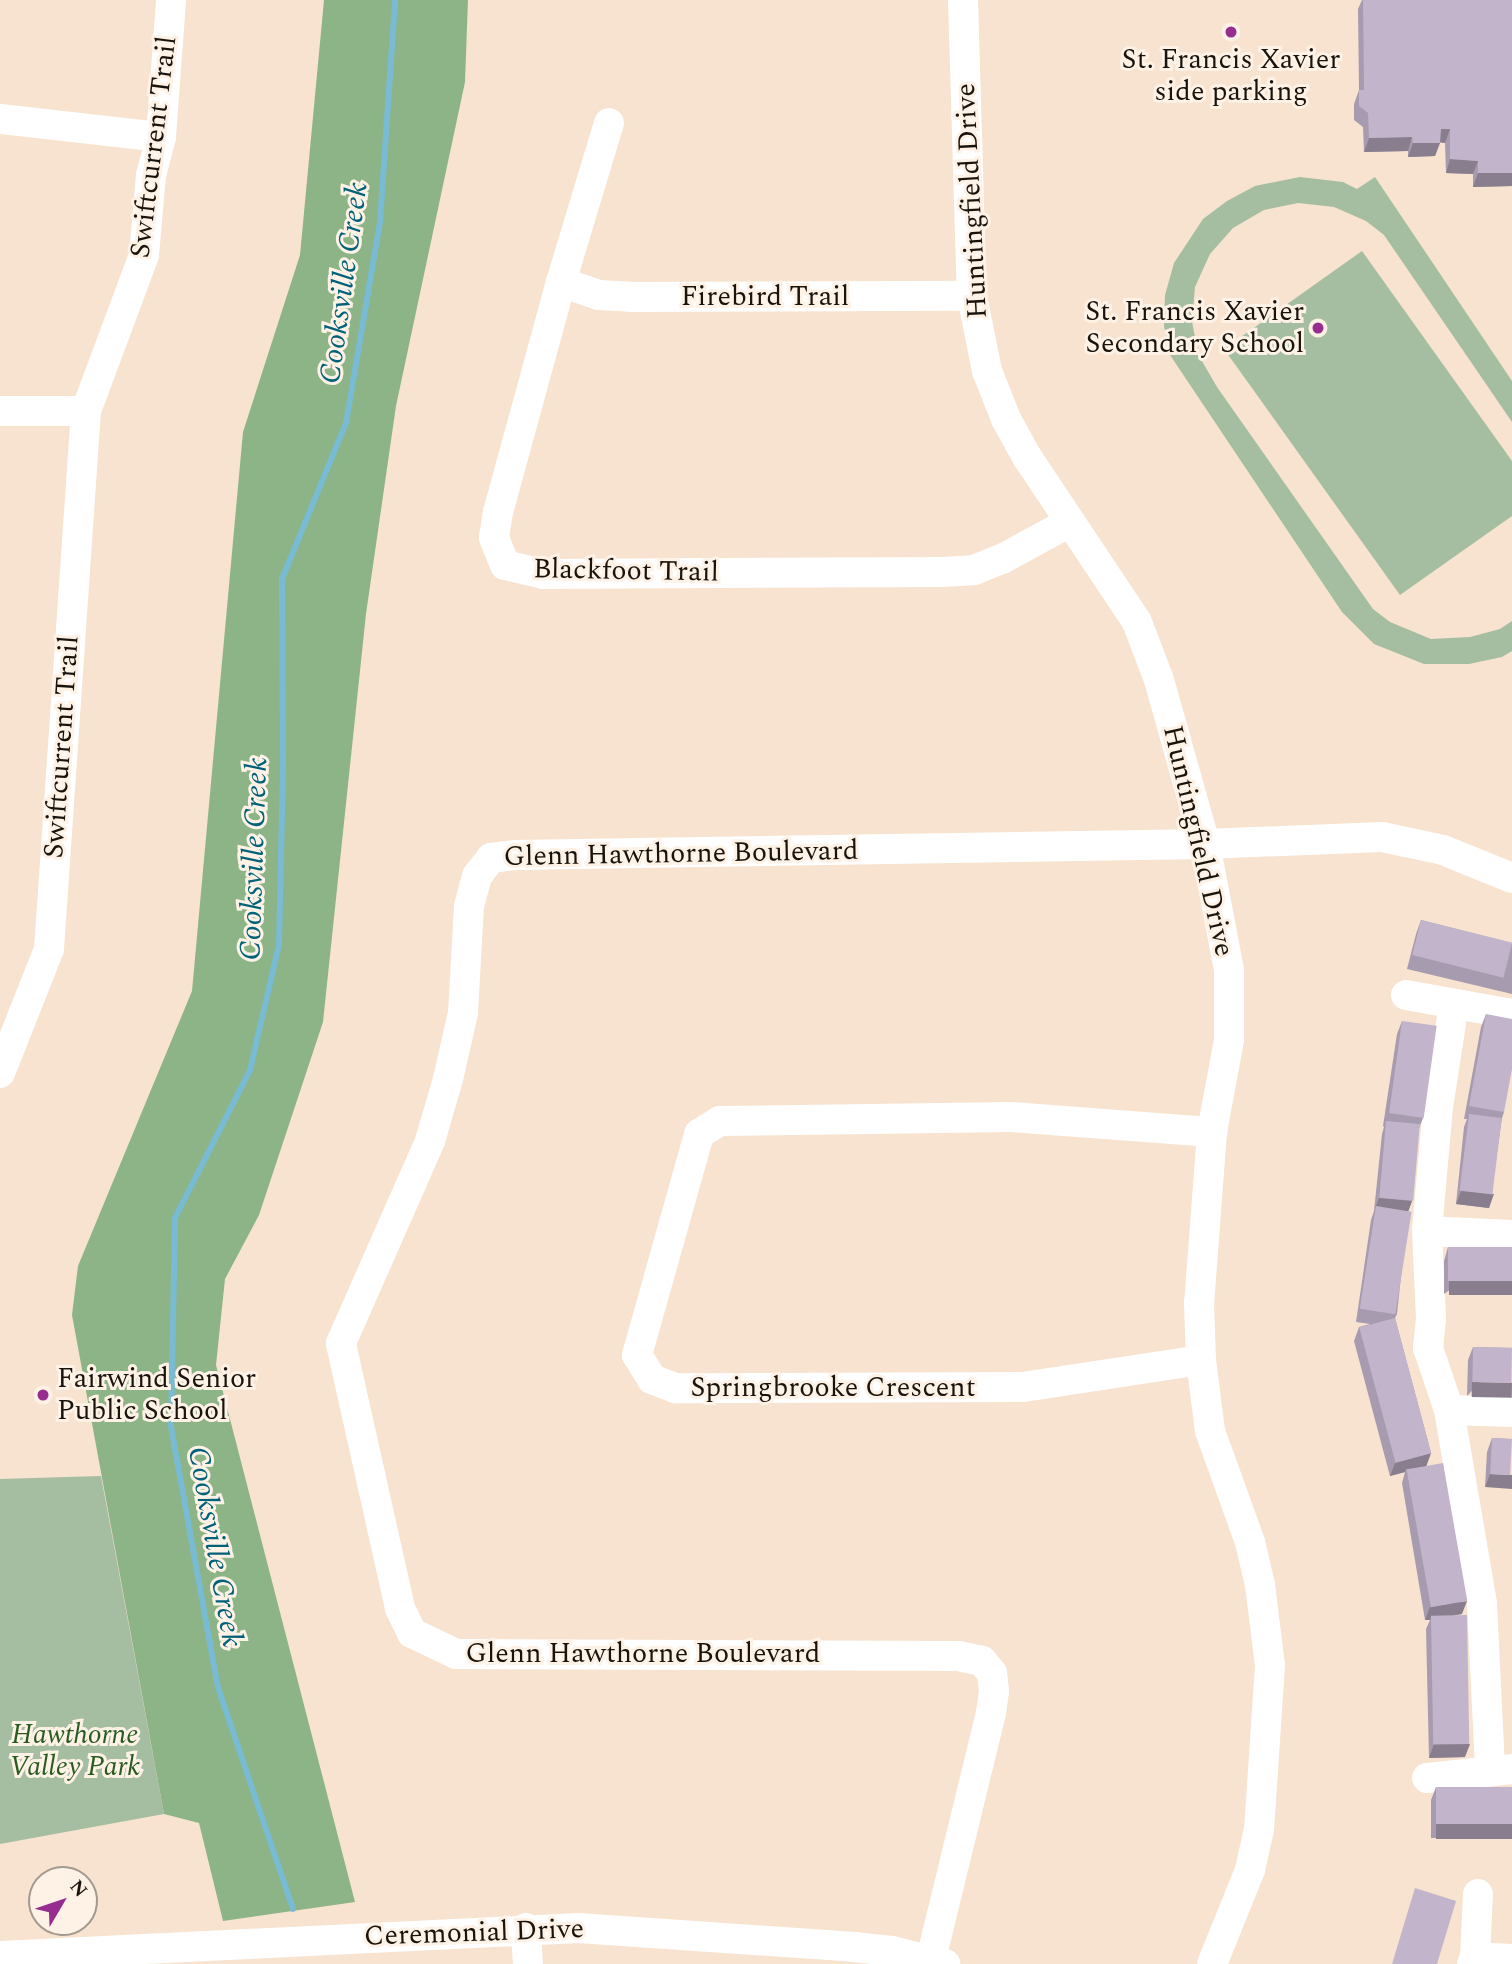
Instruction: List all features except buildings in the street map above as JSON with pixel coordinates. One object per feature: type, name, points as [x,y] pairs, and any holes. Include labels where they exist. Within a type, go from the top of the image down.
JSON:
[{"type":"street","name":"Swiftcurrent Trail","points":[[0,1073],[49,949],[86,411],[144,255],[151,175],[161,136],[171,0]]},
{"type":"street","name":"Huntingfield Drive","points":[[963,0],[972,296],[987,371],[1006,419],[1137,622],[1159,680],[1205,844],[1220,914],[1229,980],[1229,1040],[1212,1132],[1199,1303],[1201,1360],[1210,1431],[1250,1542],[1260,1585],[1270,1665],[1259,1829],[1250,1870],[1212,1964]]},
{"type":"street","points":[[0,119],[161,136]]},
{"type":"street","name":"Blackfoot Trail","points":[[610,122],[561,282],[498,512],[494,538],[505,565],[543,574],[963,570],[1004,558],[1070,522]]},
{"type":"street","name":"Firebird Trail","points":[[561,282],[598,295],[631,297],[972,296]]},
{"type":"street","points":[[0,411],[86,411]]},
{"type":"street","name":"Glenn Hawthorne Boulevard","points":[[938,1961],[992,1713],[992,1673],[982,1661],[959,1656],[456,1654],[412,1633],[400,1608],[341,1343],[430,1141],[463,1013],[469,906],[477,876],[491,858],[515,855],[1205,844],[1382,837],[1443,850],[1512,878]]},
{"type":"street","points":[[1406,995],[1512,1014]]},
{"type":"street","points":[[1427,1778],[1501,1769],[1482,1604],[1450,1410],[1428,1348],[1431,1319],[1427,1231],[1438,1107],[1454,1004]]},
{"type":"street","name":"Springbrooke Crescent","points":[[1201,1360],[1022,1387],[675,1388],[652,1379],[637,1355],[699,1134],[720,1121],[1011,1117],[1212,1132]]},
{"type":"street","points":[[1427,1231],[1512,1236]]},
{"type":"street","points":[[1450,1410],[1512,1412]]},
{"type":"street","points":[[1478,1894],[1474,1960],[1512,1959]]},
{"type":"street","points":[[526,1928],[528,1964]]},
{"type":"street","name":"Ceremonial Drive","points":[[0,1956],[526,1928],[578,1928],[840,1946],[938,1961]]},
{"type":"green space","points":[[324,0],[468,0],[465,82],[396,406],[366,614],[323,1022],[259,1215],[225,1279],[216,1365],[355,1902],[223,1921],[199,1823],[164,1814],[72,1315],[78,1266],[192,991],[243,432],[300,255]]},
{"type":"green space","points":[[1300,177],[1343,182],[1357,189],[1375,177],[1512,381],[1512,422],[1384,235],[1366,221],[1334,207],[1298,203],[1264,210],[1233,228],[1210,254],[1195,287],[1192,322],[1199,356],[1217,387],[1373,609],[1390,622],[1431,639],[1470,637],[1500,629],[1512,621],[1512,651],[1502,657],[1469,664],[1424,664],[1374,644],[1342,612],[1170,355],[1164,326],[1165,295],[1174,263],[1203,219],[1227,201],[1255,186]]},
{"type":"green space","points":[[1362,251],[1512,461],[1512,516],[1400,595],[1224,349]]},
{"type":"green space","name":"Hawthorne Valley Park","points":[[101,1476],[164,1814],[0,1844],[0,1479]]},
{"type":"waterway","name":"Cooksville Creek","points":[[293,1909],[218,1688],[171,1426],[175,1218],[250,1070],[279,944],[283,770],[282,579],[346,423],[380,222],[395,0]]},
{"type":"place","name":"St. Francis Xavier side parking","points":[[1231,32]]},
{"type":"place","name":"St. Francis Xavier Secondary School","points":[[1318,328]]},
{"type":"place","name":"Fairwind Senior Public School","points":[[43,1395]]}]
